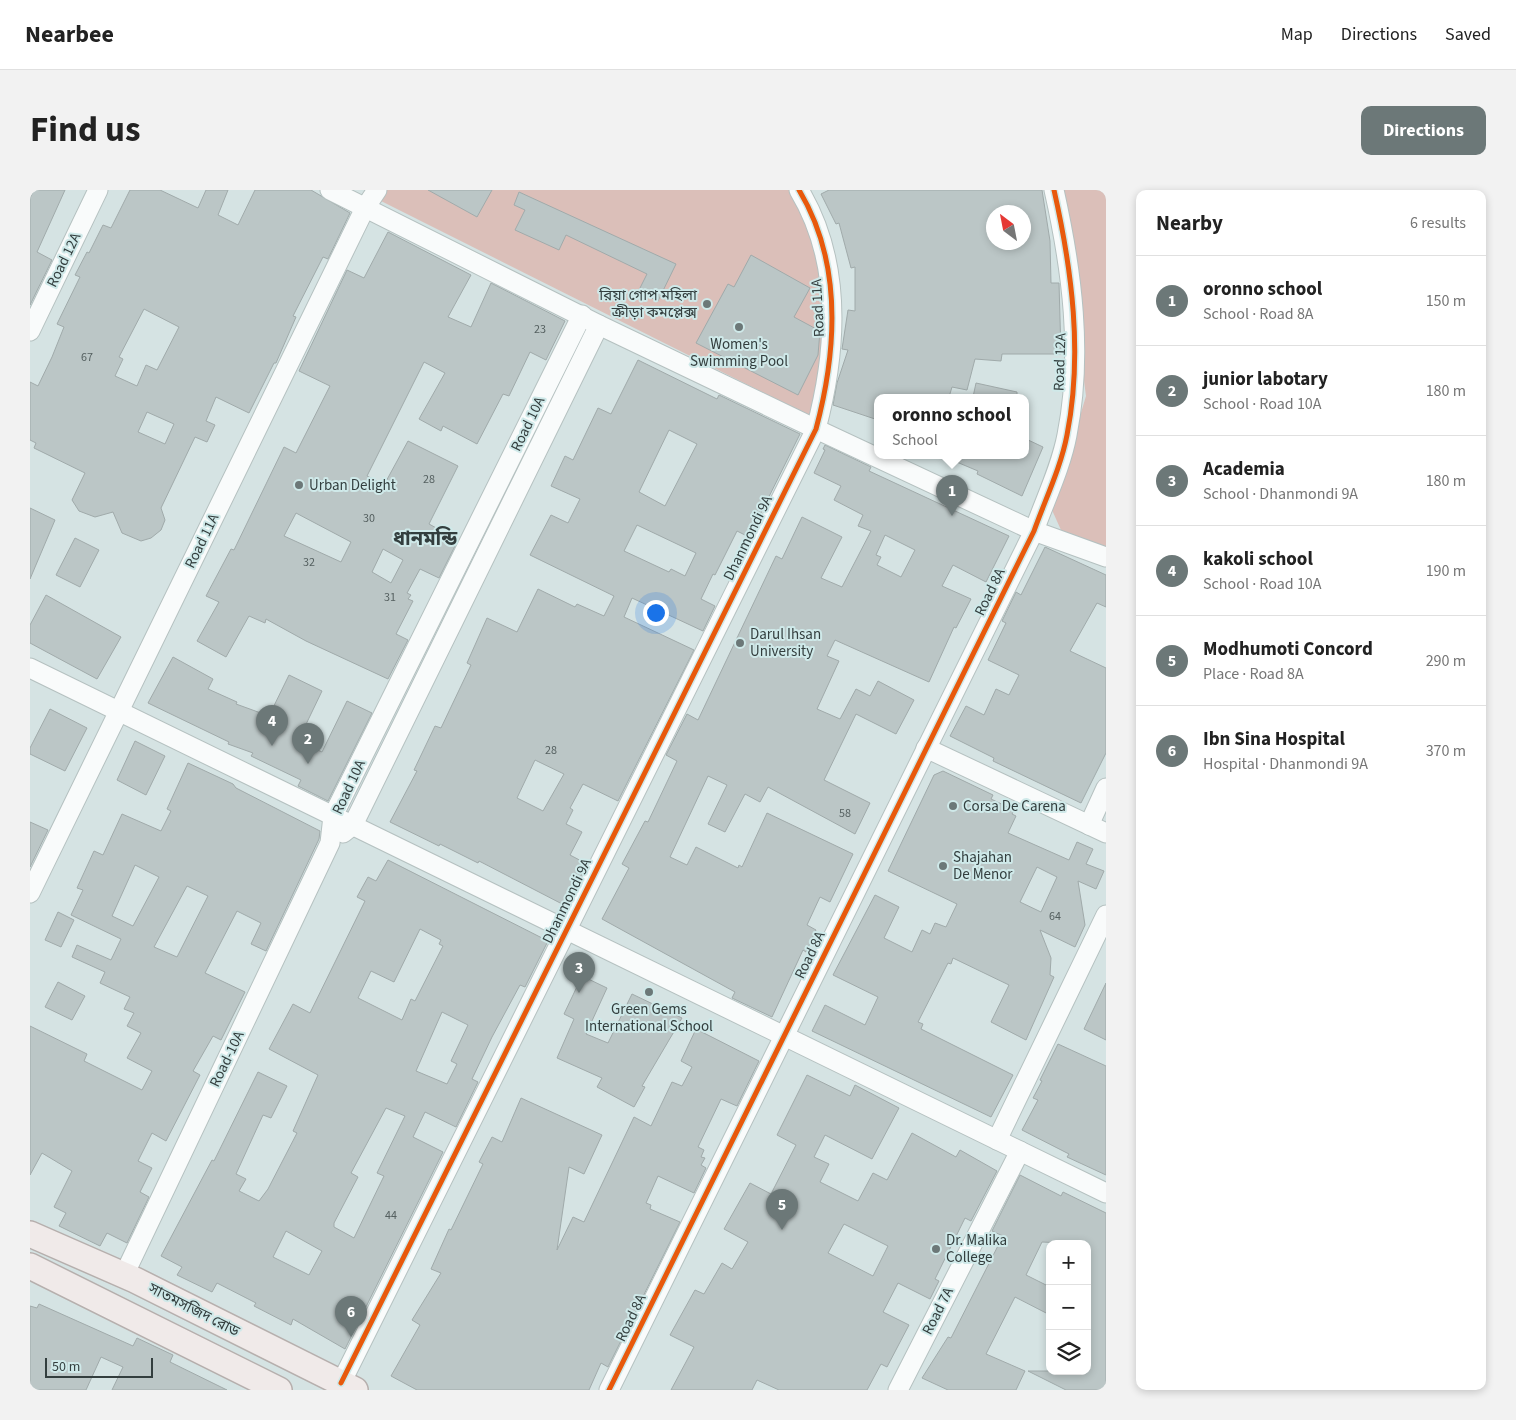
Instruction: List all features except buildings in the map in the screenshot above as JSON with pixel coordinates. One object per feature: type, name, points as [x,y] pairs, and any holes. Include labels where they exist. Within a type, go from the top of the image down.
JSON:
[{"type":"main road","name":"সাতমসজিদ রোড","points":[[30,1234],[124,1275],[348,1387]]},
{"type":"main road","points":[[30,1266],[279,1390]]},
{"type":"street","name":"Road 12A","points":[[30,331],[98,190]]},
{"type":"street","points":[[330,190],[600,325],[874,456]]},
{"type":"street","name":"Road 11A","points":[[30,893],[365,208],[378,190]]},
{"type":"street","name":"Road 11A","points":[[799,190],[821,239],[832,300],[832,343],[826,391],[816,429]]},
{"type":"street","name":"Road 12A","points":[[1034,532],[1067,436],[1073,379],[1075,341],[1070,287],[1064,233],[1054,190]]},
{"type":"street","name":"Road 10A","points":[[330,843],[333,816],[582,315]]},
{"type":"street","name":"Road 10A","points":[[330,843],[353,825],[600,325]]},
{"type":"street","name":"Dhanmondi 9A","points":[[348,1387],[567,930],[816,429]]},
{"type":"street","points":[[879,459],[1034,532],[1106,557]]},
{"type":"street","name":"Road 8A","points":[[609,1390],[1034,532]]},
{"type":"street","points":[[30,668],[1106,1193]]},
{"type":"street","points":[[926,748],[1106,834]]},
{"type":"street","points":[[1089,825],[1106,788]]},
{"type":"street","name":"Road-10A","points":[[124,1275],[330,843]]},
{"type":"street","points":[[997,1140],[1106,915]]},
{"type":"street","name":"Road 7A","points":[[898,1390],[1020,1151]]},
{"type":"shaded area","name":"রিয়া গোপ মহিলা ক্রীড়া কমপ্লেক্স","points":[[385,190],[792,190],[806,217],[828,294],[816,419],[379,200]]},
{"type":"shaded area","points":[[1059,190],[1106,190],[1106,549],[1065,539],[1052,510],[1086,396]]},
{"type":"cycle path","points":[[341,1383],[816,429],[828,369],[832,307],[823,247],[813,218],[799,190]]},
{"type":"cycle path","points":[[609,1390],[1034,531],[1061,459],[1072,404],[1075,343],[1066,251],[1054,190]]},
{"type":"place","name":"রিয়া গোপ মহিলা ক্রীড়া কমপ্লেক্স","points":[[707,304]]},
{"type":"place","name":"Women's Swimming Pool","points":[[739,327]]},
{"type":"place","name":"Urban Delight","points":[[299,485]]},
{"type":"place","name":"oronno school","points":[[952,516]]},
{"type":"place","name":"Darul Ihsan University","points":[[740,643]]},
{"type":"place","name":"kakoli school","points":[[272,746]]},
{"type":"place","name":"junior labotary","points":[[308,764]]},
{"type":"place","name":"Corsa De Carena","points":[[953,806]]},
{"type":"place","name":"Shajahan De Menor","points":[[943,866]]},
{"type":"place","name":"Green Gems International School","points":[[649,992]]},
{"type":"place","name":"Academia","points":[[579,993]]},
{"type":"place","name":"Modhumoti Concord","points":[[782,1230]]},
{"type":"place","name":"Dr. Malika College","points":[[936,1249]]},
{"type":"place","name":"Ibn Sina Hospital","points":[[351,1337]]},
{"type":"district","name":"ধানমন্ডি","points":[[425,539]]}]
